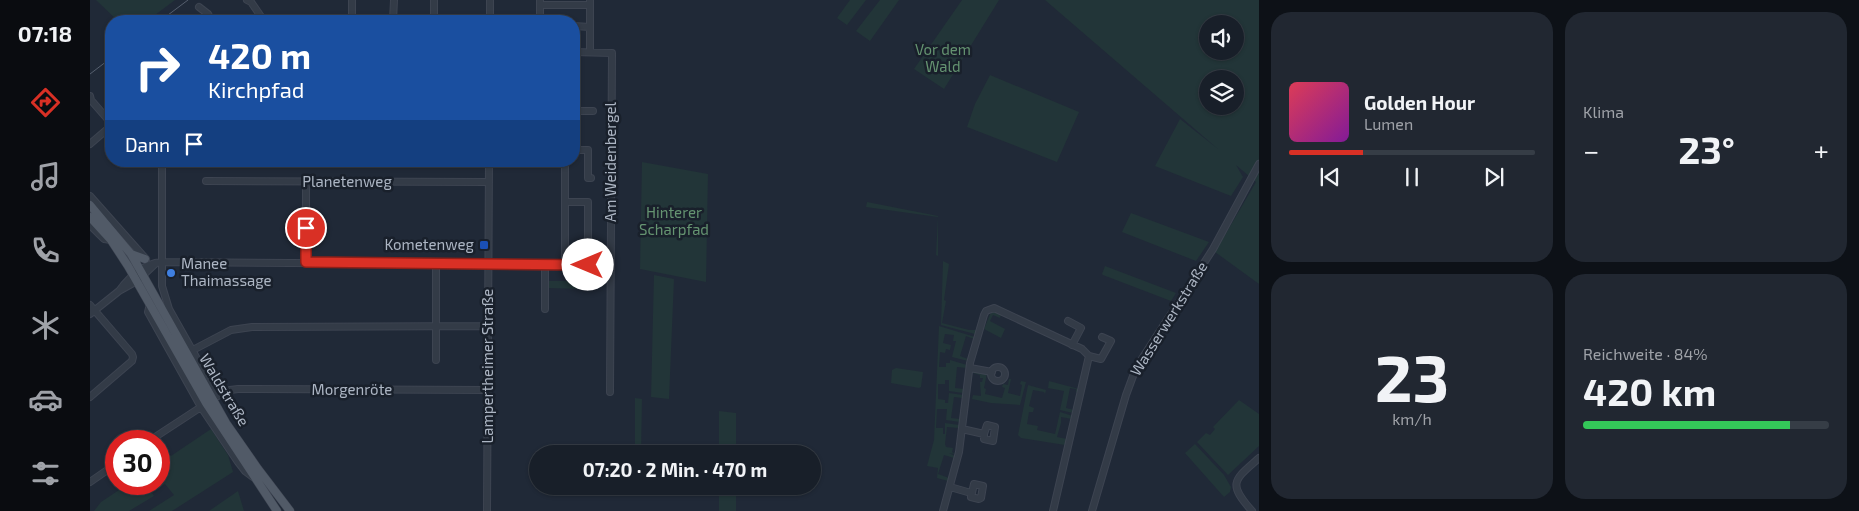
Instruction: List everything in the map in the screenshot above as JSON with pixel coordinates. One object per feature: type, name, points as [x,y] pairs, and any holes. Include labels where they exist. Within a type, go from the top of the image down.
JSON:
[{"type":"main road","name":"Waldstraße","points":[[90,205],[131,254],[137,276],[150,304],[206,404],[277,511]]},
{"type":"main road","points":[[90,217],[111,240],[137,276]]},
{"type":"main road","points":[[131,254],[153,262]]},
{"type":"main road","name":"Waldstraße","points":[[137,276],[226,423],[290,511]]},
{"type":"street","points":[[247,0],[251,2],[260,15]]},
{"type":"street","points":[[352,0],[352,15]]},
{"type":"street","points":[[394,0],[394,15]]},
{"type":"street","points":[[434,0],[434,15]]},
{"type":"street","points":[[490,0],[490,15]]},
{"type":"street","points":[[540,3],[590,3],[590,52],[580,52]]},
{"type":"street","points":[[198,7],[209,15]]},
{"type":"street","points":[[580,26],[590,27]]},
{"type":"street","name":"Am Weidenbergel","points":[[590,52],[612,53],[610,392]]},
{"type":"street","points":[[90,96],[105,118]]},
{"type":"street","points":[[580,111],[593,111]]},
{"type":"street","points":[[90,144],[105,130]]},
{"type":"street","points":[[580,150],[588,150],[588,178],[591,178]]},
{"type":"street","name":"Wasserwerkstraße","points":[[1092,511],[1133,376],[1140,360],[1213,249],[1259,164]]},
{"type":"street","name":"Waldstraße","points":[[161,167],[153,262],[169,309],[218,396]]},
{"type":"street","name":"Lampertheimer Straße","points":[[487,511],[489,167]]},
{"type":"street","points":[[565,167],[565,265]]},
{"type":"street","name":"Planetenweg","points":[[206,181],[489,182]]},
{"type":"street","points":[[306,182],[306,262]]},
{"type":"street","points":[[90,196],[153,262]]},
{"type":"street","points":[[90,396],[132,361],[133,357],[92,309],[153,262],[588,265],[588,202],[565,202]]},
{"type":"street","points":[[90,225],[104,239],[111,240]]},
{"type":"street","points":[[436,263],[436,360]]},
{"type":"street","points":[[544,265],[544,309]]},
{"type":"street","name":"Waldstraße","points":[[150,304],[148,312],[201,407],[245,471],[253,477]]},
{"type":"street","points":[[943,511],[959,452],[970,368],[986,311],[992,308],[997,309],[1082,349],[1090,356],[1101,359],[1111,341],[1102,337]]},
{"type":"street","points":[[1068,321],[1081,328],[1072,345]]},
{"type":"street","points":[[192,351],[222,334],[236,329],[252,327],[488,326]]},
{"type":"street","points":[[1053,511],[1090,356]]},
{"type":"street","points":[[970,368],[992,372]]},
{"type":"street","name":"Morgenröte","points":[[218,396],[230,390],[238,389],[488,390]]},
{"type":"street","points":[[166,430],[201,407]]},
{"type":"street","points":[[962,429],[984,434]]},
{"type":"street","points":[[1252,511],[1240,498],[1236,487],[1239,476],[1259,458]]},
{"type":"street","points":[[90,482],[105,472]]},
{"type":"street","points":[[950,487],[971,492]]},
{"type":"green space","points":[[96,0],[175,0],[155,15],[112,15]]},
{"type":"green space","points":[[850,0],[866,0],[847,25],[837,18]]},
{"type":"green space","name":"Vor dem Wald","points":[[880,0],[899,0],[870,41],[856,31]]},
{"type":"green space","name":"Vor dem Wald","points":[[962,0],[999,0],[944,89],[914,69]]},
{"type":"green space","points":[[1045,0],[1259,0],[1259,284],[1215,252],[1256,182],[1236,165],[1243,177],[1231,196],[1155,166],[1180,119],[1218,149]]},
{"type":"green space","points":[[990,75],[1079,112],[1057,162],[967,127],[975,104]]},
{"type":"green space","name":"Hinterer Scharpfad","points":[[642,162],[708,174],[706,282],[640,269]]},
{"type":"green space","points":[[867,202],[938,216],[938,217],[866,207]]},
{"type":"green space","points":[[1131,213],[1209,242],[1196,261],[1122,232]]},
{"type":"green space","points":[[938,217],[938,256],[936,255]]},
{"type":"green space","points":[[943,261],[949,264],[942,323],[969,330],[977,330],[975,334],[941,325]]},
{"type":"green space","points":[[1105,266],[1176,293],[1171,301],[1103,275]]},
{"type":"green space","points":[[654,275],[674,279],[669,399],[651,397]]},
{"type":"green space","points":[[548,281],[584,281],[584,289],[548,288]]},
{"type":"green space","points":[[994,311],[1001,314],[1000,318],[993,315],[990,321],[1005,329],[1001,338],[984,329],[991,312]]},
{"type":"green space","points":[[939,326],[975,337],[974,339],[966,336],[960,356],[968,359],[968,361],[952,357],[956,341],[953,341],[954,335],[945,334],[943,343],[951,345],[950,350],[946,349],[945,353],[940,352],[939,367],[946,367],[946,363],[950,363],[950,360],[967,365],[967,368],[957,367],[955,388],[964,389],[963,393],[949,391],[949,380],[945,380],[945,384],[938,384],[938,399],[945,400],[945,403],[948,403],[949,393],[963,395],[963,398],[954,397],[951,418],[960,419],[960,422],[946,420],[947,409],[937,409],[936,428],[943,428],[943,434],[945,434],[945,423],[959,425],[959,428],[947,427],[945,444],[946,447],[953,448],[952,452],[955,454],[949,453],[955,456],[954,458],[944,455],[938,474],[949,478],[948,481],[937,478],[938,468],[927,466],[934,440]]},
{"type":"green space","points":[[896,368],[923,372],[921,387],[891,383],[892,370]]},
{"type":"green space","points":[[973,370],[987,373],[984,388],[986,389],[985,394],[1002,398],[1005,388],[1002,387],[1003,384],[1008,385],[1009,379],[1011,379],[1008,393],[1020,396],[1021,381],[1026,382],[1020,405],[991,403],[972,399],[973,395],[981,396],[980,382],[982,382],[983,378],[973,373]]},
{"type":"green space","points":[[1049,381],[1079,389],[1078,393],[1076,389],[1070,388],[1066,408],[1074,410],[1073,413],[1060,410],[1064,391],[1048,388]]},
{"type":"green space","points":[[1028,385],[1046,390],[1045,394],[1044,392],[1033,390],[1029,406],[1034,408],[1033,412],[1029,412],[1027,424],[1038,426],[1037,430],[1055,434],[1060,412],[1073,416],[1072,419],[1061,417],[1057,437],[1067,439],[1065,445],[1021,438],[1018,435]]},
{"type":"green space","points":[[635,398],[642,399],[641,445],[635,445]]},
{"type":"green space","points":[[1239,400],[1259,414],[1259,446],[1228,475],[1197,442],[1206,433],[1210,435],[1215,429],[1213,427]]},
{"type":"green space","points":[[719,411],[736,413],[736,445],[719,445]]},
{"type":"green space","points":[[211,429],[228,455],[233,472],[172,511],[149,511],[174,495],[170,490],[170,457]]},
{"type":"green space","points":[[1195,444],[1224,475],[1231,487],[1230,492],[1224,497],[1185,453]]},
{"type":"green space","points":[[238,491],[244,511],[209,511]]},
{"type":"green space","points":[[112,495],[154,496],[129,511],[94,511],[101,502]]},
{"type":"green space","points":[[719,495],[736,495],[736,511],[719,511]]},
{"type":"tram line","points":[[168,15],[188,0]]},
{"type":"tram line","points":[[90,74],[105,63]]},
{"type":"place","name":"Kometenweg","points":[[484,245]]},
{"type":"place","name":"Manee Thaimassage","points":[[171,273]]},
{"type":"route","points":[[306,228],[306,262],[588,265]]}]
